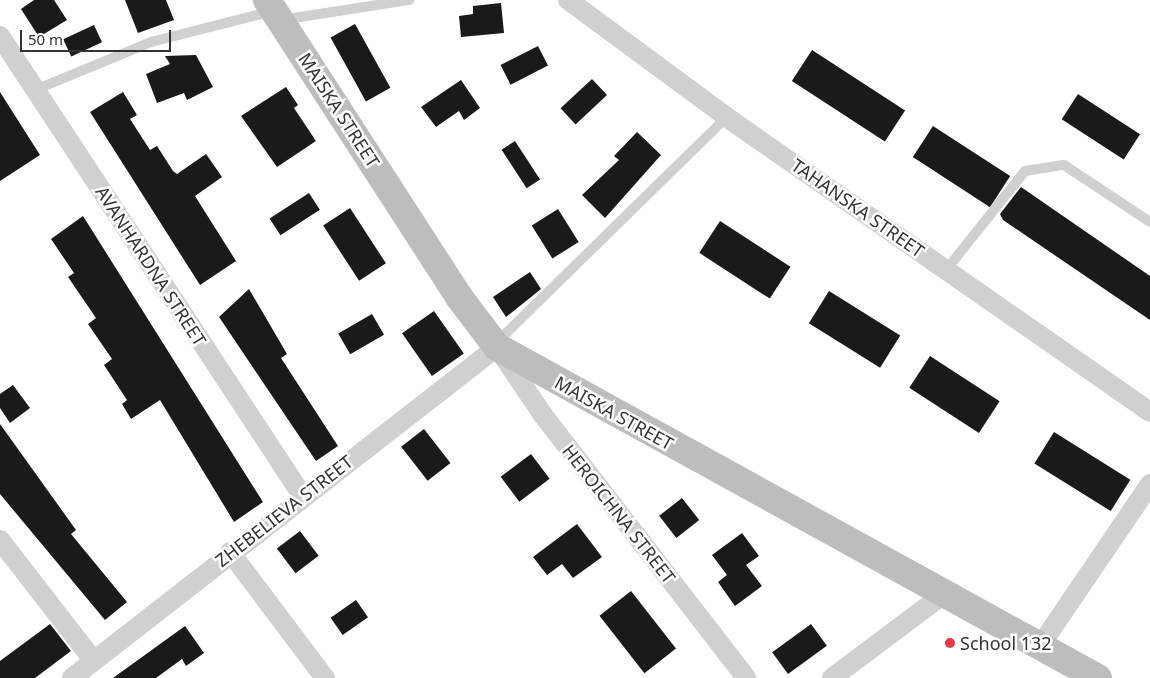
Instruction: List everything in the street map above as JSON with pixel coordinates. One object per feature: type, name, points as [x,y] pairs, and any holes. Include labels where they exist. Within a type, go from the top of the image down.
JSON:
[{"type":"street","name":"TAHANSKA STREET","points":[[568,0],[727,117],[1150,412]]},
{"type":"street","name":"MAISKA STREET","points":[[274,10],[459,296],[496,345],[1098,678]]},
{"type":"street","name":"AVANHARDNA STREET","points":[[0,36],[302,495]]},
{"type":"street","name":"ZHEBELIEVA STREET","points":[[72,678],[302,495],[496,345]]},
{"type":"street","name":"HEROICHNA STREET","points":[[496,345],[543,415],[746,678]]},
{"type":"street","points":[[1040,646],[1150,484]]},
{"type":"street","points":[[0,540],[94,661]]},
{"type":"street","points":[[230,552],[325,678]]},
{"type":"street","points":[[832,678],[944,594]]},
{"type":"lane","points":[[35,90],[151,42],[274,10],[408,0]]},
{"type":"lane","points":[[496,345],[727,117]]},
{"type":"lane","points":[[946,270],[1026,171],[1064,165],[1150,222]]},
{"type":"building","points":[[34,0],[54,0],[67,20],[39,37],[21,9]]},
{"type":"building","points":[[125,0],[166,0],[174,20],[138,33]]},
{"type":"building","points":[[501,3],[504,33],[461,37],[459,16],[473,14],[473,6]]},
{"type":"building","points":[[355,24],[390,88],[366,101],[331,38]]},
{"type":"building","points":[[94,25],[102,42],[71,57],[63,39]]},
{"type":"building","points":[[538,46],[548,66],[511,85],[501,65]]},
{"type":"building","points":[[812,50],[905,110],[885,141],[792,81]]},
{"type":"building","points":[[196,55],[213,87],[187,100],[184,93],[157,103],[146,74],[170,64],[165,56]]},
{"type":"building","points":[[592,79],[607,95],[576,124],[561,108]]},
{"type":"building","points":[[461,80],[480,108],[464,120],[459,111],[436,127],[421,107]]},
{"type":"building","points":[[286,87],[298,105],[294,108],[316,141],[277,167],[241,116]]},
{"type":"building","points":[[0,92],[40,155],[0,181]]},
{"type":"building","points":[[123,92],[137,115],[130,119],[150,150],[157,146],[173,171],[177,174],[206,154],[222,177],[195,196],[236,261],[200,285],[90,112]]},
{"type":"building","points":[[1078,94],[1140,134],[1124,159],[1062,119]]},
{"type":"building","points":[[933,126],[1010,176],[990,207],[913,157]]},
{"type":"building","points":[[637,132],[661,155],[605,218],[582,195],[619,160],[614,156]]},
{"type":"building","points":[[515,141],[540,180],[527,188],[502,150]]},
{"type":"building","points":[[1021,187],[1150,276],[1150,320],[1003,220],[1000,214]]},
{"type":"building","points":[[309,193],[320,210],[280,235],[270,219]]},
{"type":"building","points":[[350,208],[386,263],[359,281],[323,225]]},
{"type":"building","points":[[558,209],[579,242],[552,259],[532,225]]},
{"type":"building","points":[[83,216],[263,502],[234,522],[160,400],[131,419],[122,404],[127,400],[104,365],[112,359],[88,324],[96,318],[68,277],[74,273],[51,239]]},
{"type":"building","points":[[720,221],[790,267],[770,299],[699,253]]},
{"type":"building","points":[[530,272],[541,289],[506,317],[493,297]]},
{"type":"building","points":[[249,289],[287,354],[281,358],[338,446],[316,461],[219,317]]},
{"type":"building","points":[[829,291],[900,336],[880,368],[809,323]]},
{"type":"building","points":[[434,311],[464,354],[432,376],[402,333]]},
{"type":"building","points":[[372,314],[384,335],[350,354],[338,334]]},
{"type":"building","points":[[930,356],[1000,401],[979,433],[909,388]]},
{"type":"building","points":[[13,385],[30,408],[10,423],[0,408],[0,394]]},
{"type":"building","points":[[0,424],[76,530],[71,534],[127,602],[105,620],[0,494]]},
{"type":"building","points":[[424,429],[450,463],[428,481],[401,447]]},
{"type":"building","points":[[1054,432],[1130,480],[1111,511],[1034,463]]},
{"type":"building","points":[[531,454],[550,479],[519,502],[501,477]]},
{"type":"building","points":[[682,498],[699,520],[676,538],[659,516]]},
{"type":"building","points":[[577,524],[602,557],[573,578],[562,564],[547,575],[533,557]]},
{"type":"building","points":[[300,531],[319,556],[295,573],[277,548]]},
{"type":"building","points":[[742,533],[759,556],[746,565],[762,586],[735,606],[718,582],[727,575],[712,555]]},
{"type":"building","points":[[631,591],[676,649],[644,673],[599,616]]},
{"type":"building","points":[[356,600],[368,617],[343,635],[331,618]]},
{"type":"building","points":[[50,624],[71,651],[35,678],[0,678],[0,661]]},
{"type":"building","points":[[811,624],[827,646],[788,674],[772,652]]},
{"type":"building","points":[[185,626],[204,653],[186,666],[182,659],[156,678],[113,678]]},
{"type":"place","name":"School 132","points":[[950,643]]}]
